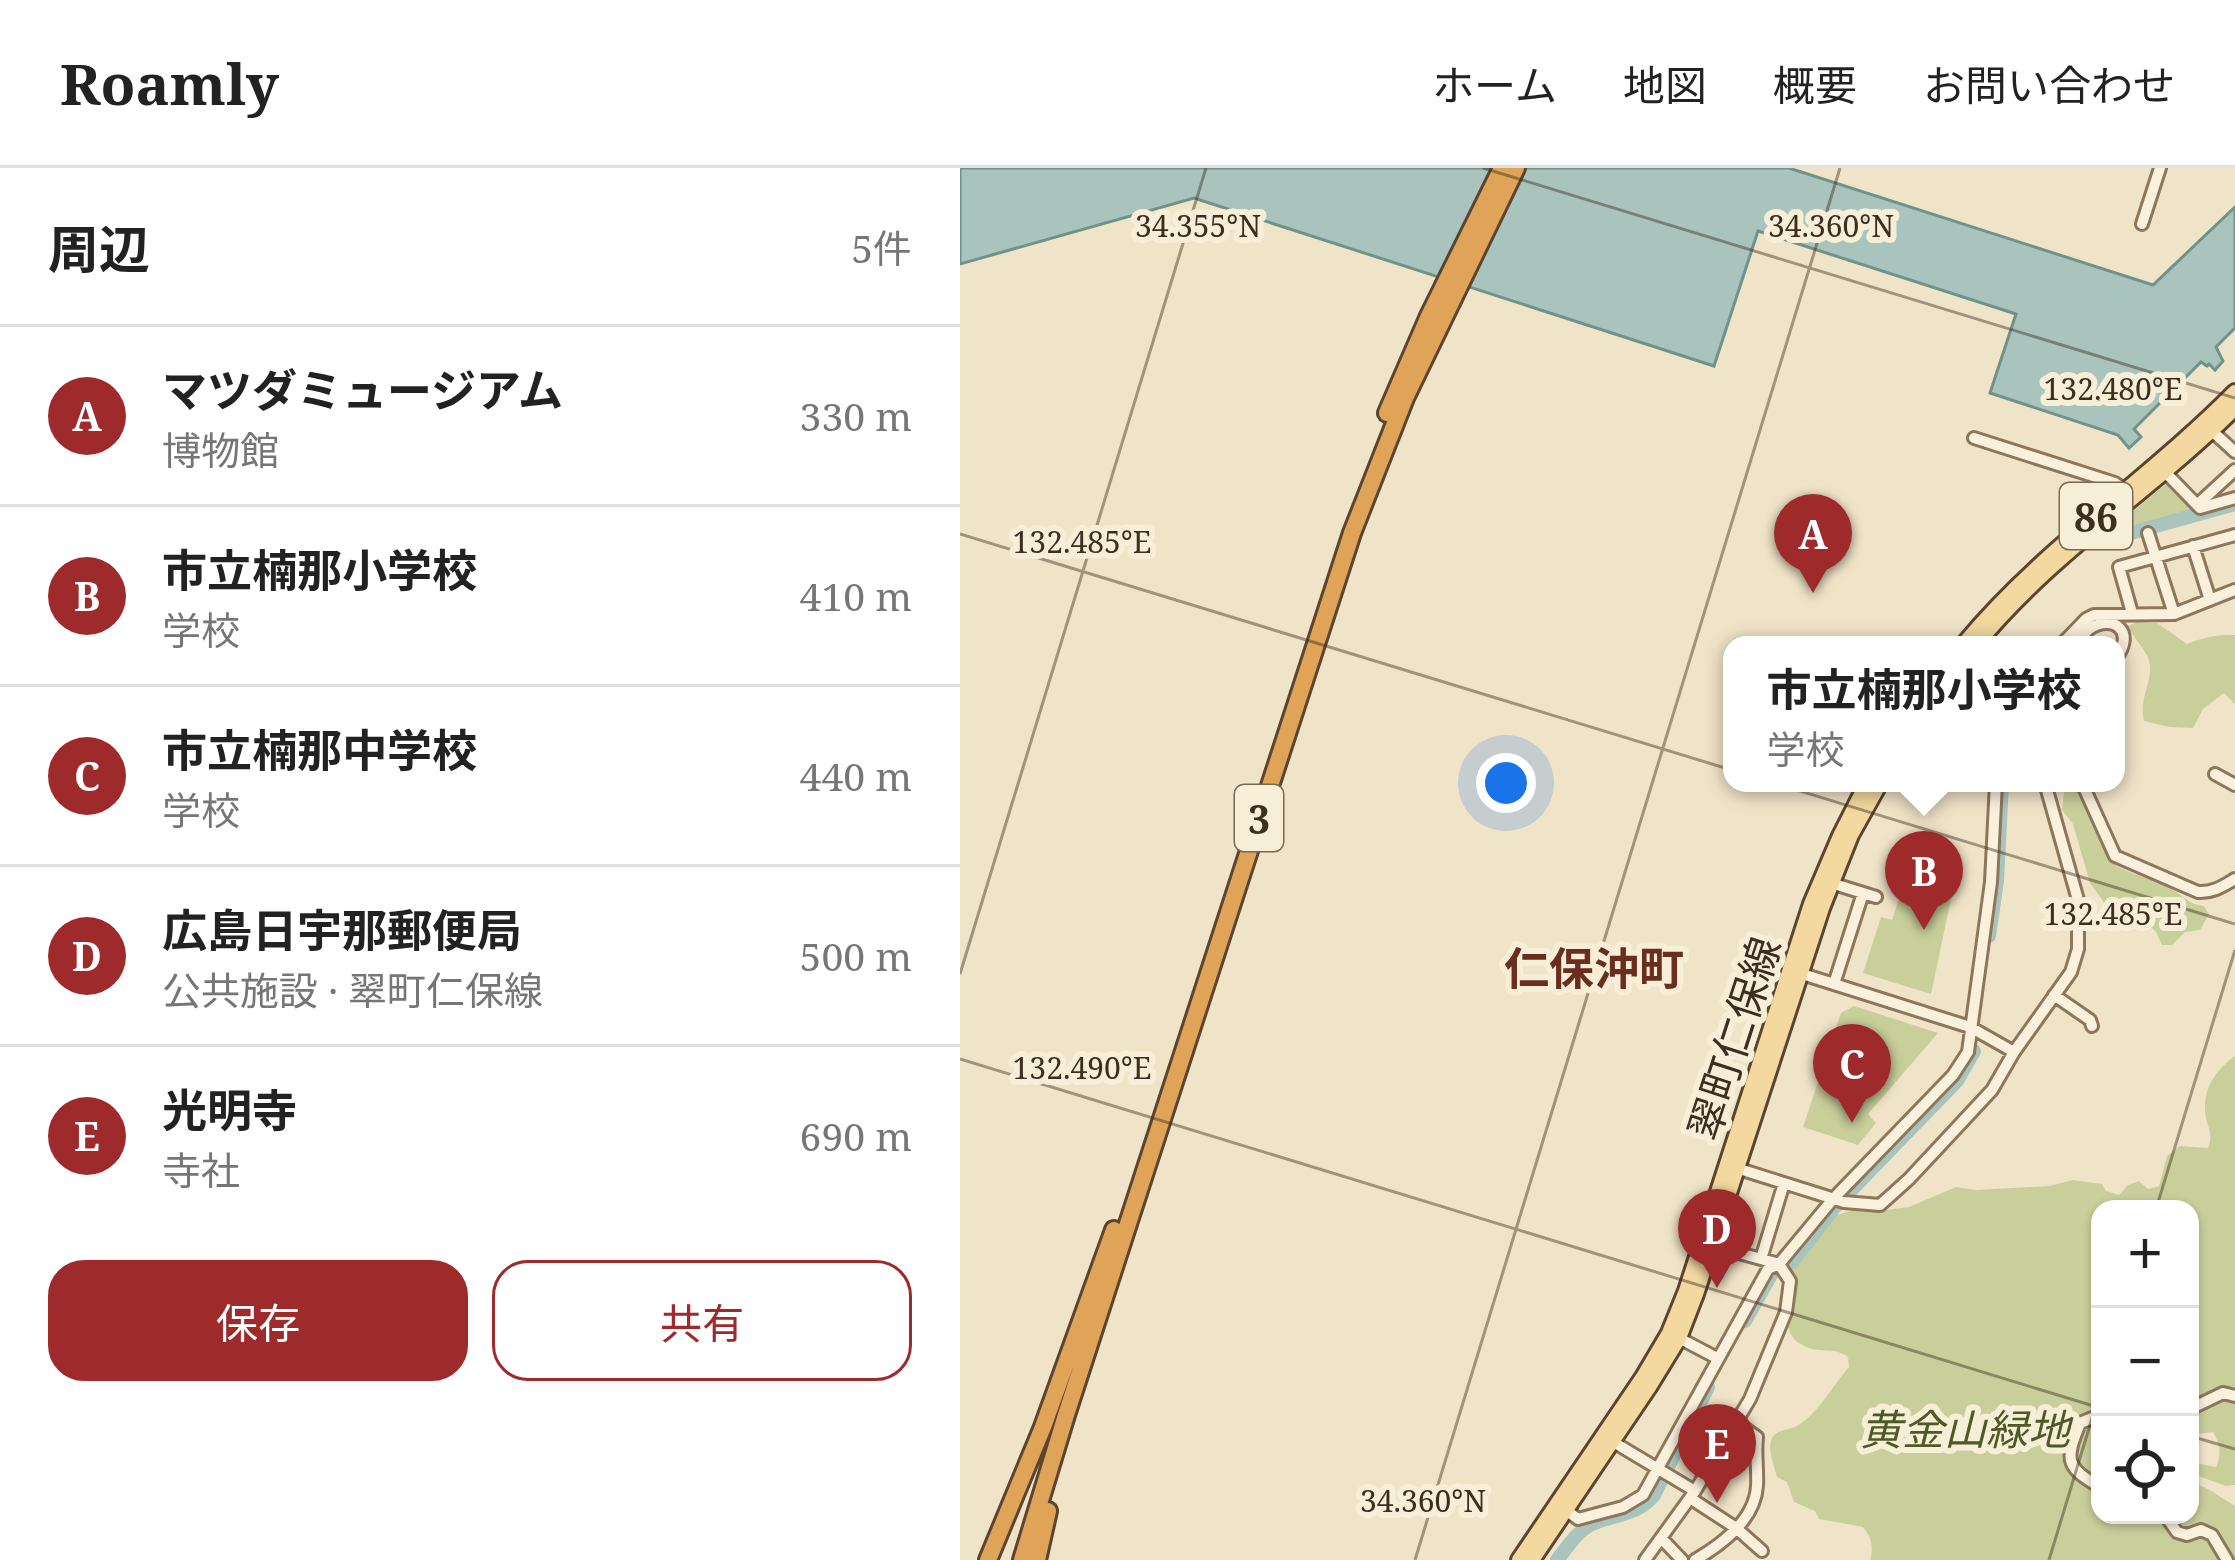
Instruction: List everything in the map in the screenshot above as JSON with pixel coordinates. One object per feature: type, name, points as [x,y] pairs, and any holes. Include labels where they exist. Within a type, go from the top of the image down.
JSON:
[{"type":"highway","name":"3","points":[[1022,1560],[1352,532],[1435,318],[1502,168]]},
{"type":"highway","name":"3","points":[[1012,1560],[1342,529],[1394,395],[1516,168]]},
{"type":"highway","points":[[988,1560],[1052,1404],[1114,1230]]},
{"type":"highway","points":[[1035,1560],[1096,1322]]},
{"type":"main road","name":"86","points":[[1984,636],[2235,392]]},
{"type":"main road","name":"86","points":[[2130,495],[2166,472],[2235,408]]},
{"type":"main road","name":"翠町仁保線","points":[[1795,972],[1811,904],[1862,792]]},
{"type":"main road","name":"翠町仁保線","points":[[1519,1560],[1648,1388],[1674,1335],[1795,972],[1851,836],[1875,792]]},
{"type":"main road","name":"翠町仁保線","points":[[1532,1560],[1607,1438]]},
{"type":"street","points":[[2143,224],[2160,168]]},
{"type":"street","points":[[2224,378],[2235,392]]},
{"type":"street","points":[[2212,431],[2235,452]]},
{"type":"street","points":[[1973,438],[2114,483],[2130,495]]},
{"type":"street","points":[[2197,505],[2235,470]]},
{"type":"street","points":[[2166,472],[2200,508],[2235,498]]},
{"type":"street","points":[[2148,533],[2174,614]]},
{"type":"street","points":[[2132,613],[2119,567],[2235,535]]},
{"type":"street","points":[[2193,546],[2210,600]]},
{"type":"street","points":[[2070,636],[2094,615],[2174,614],[2235,590]]},
{"type":"street","points":[[2082,636],[2098,625],[2113,624],[2122,629],[2125,645]]},
{"type":"street","points":[[2215,774],[2235,785]]},
{"type":"street","points":[[1566,1510],[1578,1519],[1623,1507],[1643,1495],[1663,1472],[1717,1358],[1768,1269],[1781,1266],[1953,1076],[1968,1052],[1990,883],[1995,792]]},
{"type":"street","points":[[1731,1167],[1838,1200],[1880,1205],[1992,1090],[2071,971],[2078,949],[2078,900],[2048,792]]},
{"type":"street","points":[[2085,792],[2115,856],[2198,892],[2235,879]]},
{"type":"street","points":[[1832,883],[1876,897]]},
{"type":"street","points":[[1834,984],[1862,893]]},
{"type":"street","points":[[1795,972],[1970,1027],[2014,1052]]},
{"type":"street","points":[[2054,995],[2092,1026]]},
{"type":"street","points":[[1761,1259],[1784,1183]]},
{"type":"street","points":[[1645,1560],[1693,1495],[1750,1399],[1786,1312],[1790,1282],[1781,1266],[1706,1244]]},
{"type":"street","points":[[1674,1335],[1717,1358]]},
{"type":"street","points":[[2199,1405],[2223,1393],[2235,1396]]},
{"type":"street","points":[[2091,1419],[2080,1423],[2069,1462],[2091,1482]]},
{"type":"street","points":[[1695,1560],[1721,1545],[1755,1497],[1757,1437],[1736,1423]]},
{"type":"street","points":[[1607,1438],[1663,1472],[1762,1551]]},
{"type":"street","points":[[2171,1524],[2176,1532],[2187,1535],[2201,1530],[2212,1534],[2227,1560]]},
{"type":"street","points":[[1661,1538],[1682,1560]]},
{"type":"green space","points":[[2166,484],[2190,512],[2101,538]]},
{"type":"green space","points":[[2157,623],[2187,644],[2235,635],[2235,704],[2224,693],[2203,709],[2193,728],[2144,721],[2150,668],[2128,626]]},
{"type":"green space","points":[[2064,792],[2079,792],[2113,862],[2204,906],[2209,914],[2200,930],[2185,932],[2172,945],[2162,945],[2135,910],[2126,910],[2117,926],[2112,923],[2090,883],[2073,824],[2062,810]]},
{"type":"green space","points":[[1920,890],[1951,899],[1931,994],[1863,973],[1881,917],[1892,920],[1900,896],[1916,901]]},
{"type":"green space","points":[[1854,1006],[1938,1033],[1868,1114],[1876,1123],[1858,1145],[1803,1127],[1841,1013]]},
{"type":"green space","name":"黄金山緑地","points":[[2235,1056],[2235,1485],[2199,1476],[2199,1464],[2216,1467],[2220,1453],[2213,1432],[2199,1434],[2199,1200],[2091,1200],[2091,1524],[2199,1524],[2199,1485],[2235,1506],[2235,1560],[1870,1560],[1871,1542],[1863,1527],[1819,1519],[1815,1511],[1794,1502],[1787,1482],[1777,1477],[1772,1438],[1812,1414],[1849,1367],[1843,1354],[1809,1348],[1791,1334],[1788,1267],[1834,1216],[1856,1209],[1909,1207],[1956,1187],[2049,1186],[2073,1180],[2102,1184],[2106,1191],[2119,1195],[2139,1181],[2148,1189],[2159,1186],[2167,1156],[2180,1146],[2208,1148],[2207,1091]]},
{"type":"water","points":[[960,168],[1789,168],[2153,285],[2235,207],[2235,328],[2216,347],[2223,361],[2215,370],[2201,362],[2134,429],[2141,437],[2129,448],[2118,435],[1990,393],[2016,314],[1758,231],[1714,366],[1194,198],[960,264]]},
{"type":"waterway","points":[[2102,541],[2235,504]]},
{"type":"waterway","points":[[1989,936],[2002,792]]},
{"type":"waterway","points":[[1745,1321],[1772,1273],[1792,1262],[1834,1208],[1957,1081],[1974,1051]]},
{"type":"waterway","points":[[1557,1560],[1587,1527],[1633,1511],[1654,1495],[1708,1387]]},
{"type":"place","name":"マツダミュージアム","points":[[1813,593]]},
{"type":"place","name":"市立楠那小学校","points":[[1924,930]]},
{"type":"place","name":"市立楠那中学校","points":[[1852,1123]]},
{"type":"place","name":"広島日宇那郵便局","points":[[1717,1288]]},
{"type":"place","name":"光明寺","points":[[1717,1503]]},
{"type":"district","name":"仁保沖町","points":[[1594,967]]}]
